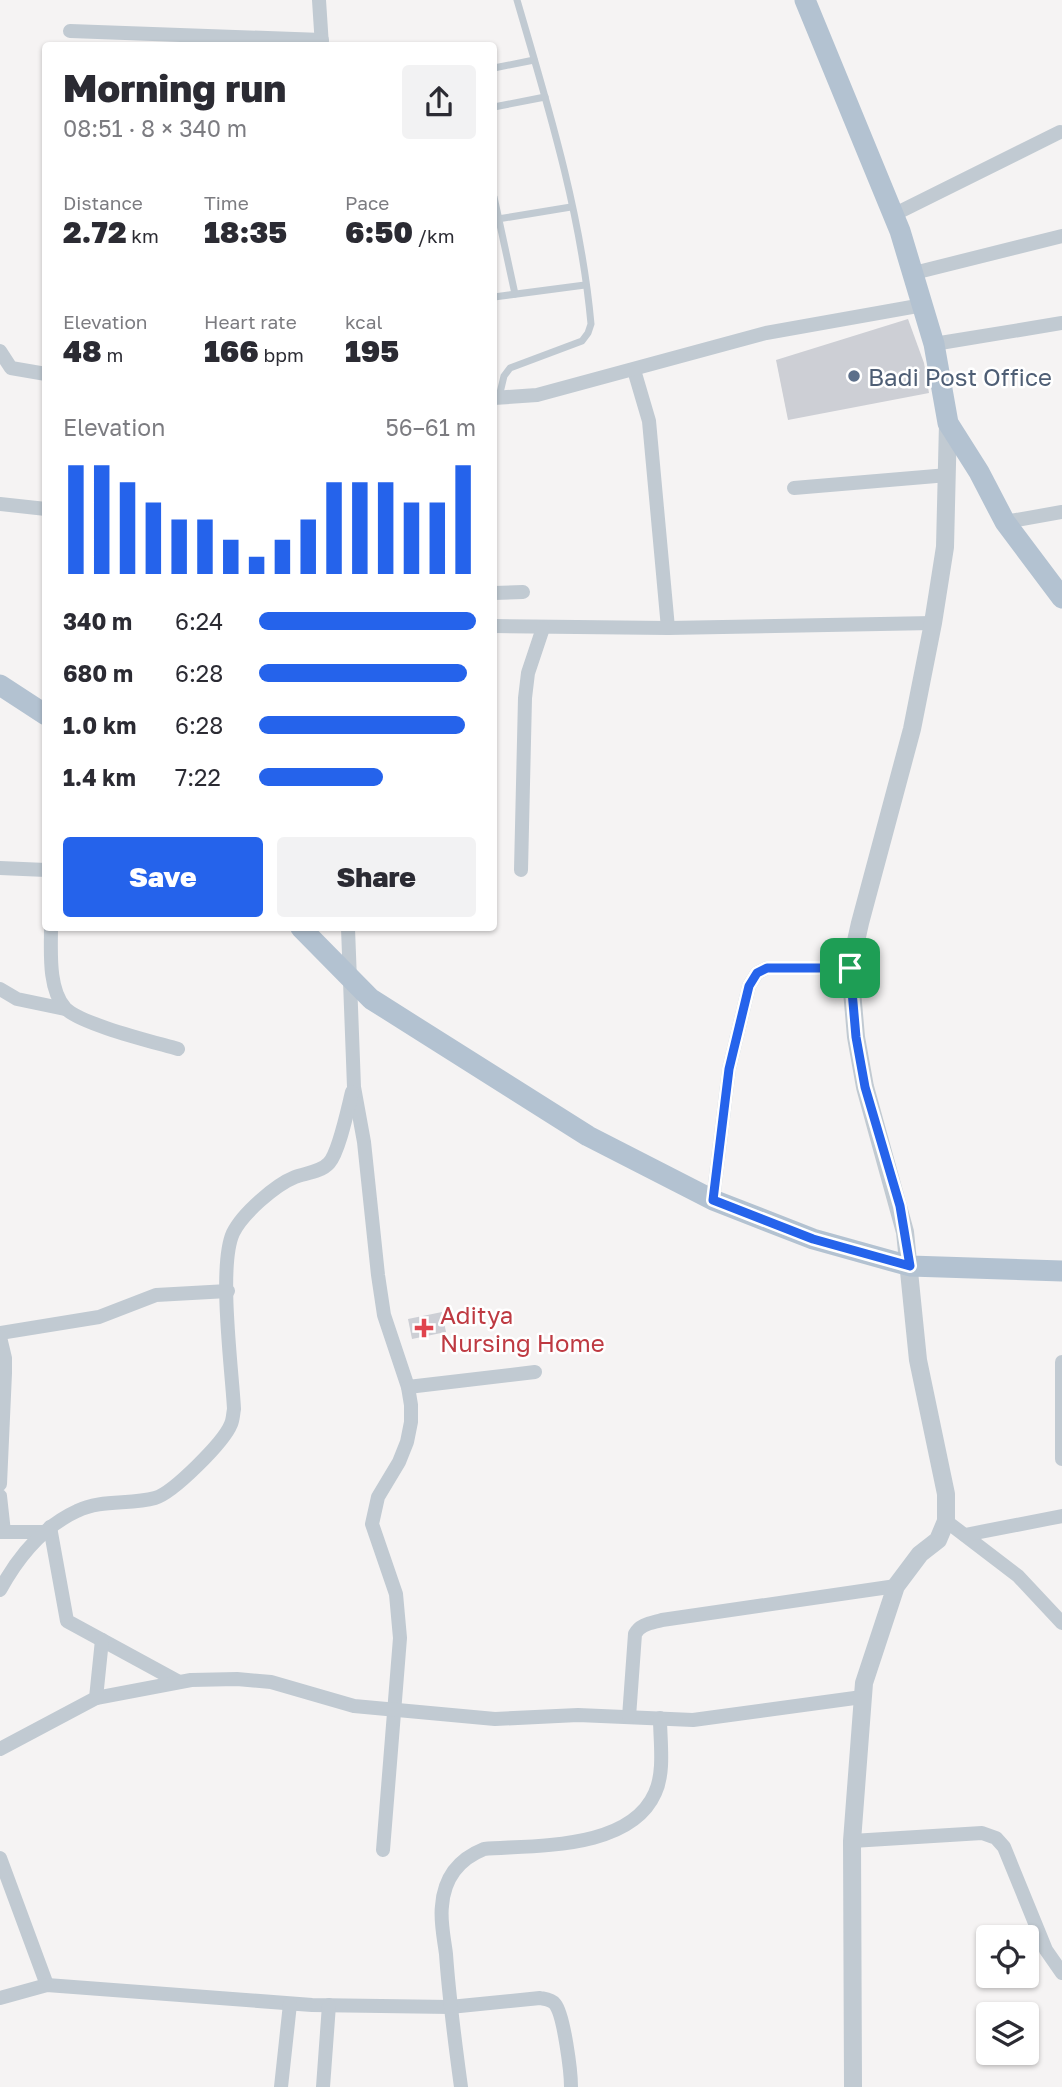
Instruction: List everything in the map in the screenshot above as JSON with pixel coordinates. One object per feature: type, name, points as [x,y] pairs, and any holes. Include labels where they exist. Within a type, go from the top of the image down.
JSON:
[{"type":"main road","points":[[805,0],[914,273],[934,344],[948,423],[979,472],[1005,522],[1062,598]]},
{"type":"main road","points":[[0,685],[42,712]]},
{"type":"main road","points":[[304,931],[371,999],[588,1136],[713,1200],[813,1239],[910,1266],[1062,1271]]},
{"type":"street","points":[[319,0],[322,42]]},
{"type":"street","points":[[70,31],[301,42]]},
{"type":"street","points":[[893,215],[1060,132]]},
{"type":"street","points":[[914,273],[1062,236]]},
{"type":"street","points":[[497,397],[537,395],[766,332],[923,305]]},
{"type":"street","points":[[934,344],[1062,323]]},
{"type":"street","points":[[0,351],[11,368],[42,373]]},
{"type":"street","points":[[634,370],[649,421],[668,628]]},
{"type":"street","points":[[853,2087],[852,1841],[863,1690],[896,1586],[920,1554],[938,1540],[947,1521],[946,1494],[918,1360],[910,1266],[900,1206],[865,1087],[856,1037],[850,968],[912,729],[933,623],[945,547],[948,423]]},
{"type":"street","points":[[794,488],[948,475]]},
{"type":"street","points":[[0,504],[42,509]]},
{"type":"street","points":[[1005,522],[1062,512]]},
{"type":"street","points":[[497,593],[523,592]]},
{"type":"street","points":[[497,626],[668,628],[933,623]]},
{"type":"street","points":[[521,870],[525,698],[528,673],[543,628]]},
{"type":"street","points":[[0,868],[42,870]]},
{"type":"street","points":[[51,931],[54,984],[65,1009]]},
{"type":"street","points":[[348,931],[354,1087],[364,1142],[384,1315],[408,1387],[411,1422],[399,1462],[378,1497],[372,1524],[399,1608],[400,1638],[383,1850]]},
{"type":"street","points":[[713,1200],[729,1069],[749,986],[757,973],[767,968],[850,968]]},
{"type":"street","points":[[0,989],[17,999],[65,1009],[89,1021],[178,1049]]},
{"type":"street","points":[[0,1590],[14,1564],[47,1530],[78,1510],[159,1497],[171,1490],[231,1426],[234,1409],[227,1258],[233,1233],[258,1202],[278,1186],[317,1171],[329,1163],[336,1149],[354,1087]]},
{"type":"street","points":[[0,1484],[5,1358],[0,1335],[99,1317],[156,1294],[228,1291]]},
{"type":"street","points":[[1062,1362],[1062,1460]]},
{"type":"street","points":[[408,1387],[535,1372]]},
{"type":"street","points":[[0,1496],[2,1532],[47,1530]]},
{"type":"street","points":[[965,1535],[1062,1516]]},
{"type":"street","points":[[947,1521],[1018,1576],[1057,1611],[1062,1623]]},
{"type":"street","points":[[47,1530],[67,1621],[179,1682]]},
{"type":"street","points":[[629,1717],[635,1634],[638,1628],[662,1620],[896,1586]]},
{"type":"street","points":[[96,1698],[102,1640]]},
{"type":"street","points":[[0,1749],[96,1698],[191,1680],[237,1679],[271,1682],[354,1706],[495,1718],[578,1715],[693,1720],[863,1690]]},
{"type":"street","points":[[461,2087],[450,2007],[442,1905],[447,1885],[459,1863],[484,1849],[582,1842],[612,1832],[632,1820],[648,1805],[656,1792],[660,1774],[660,1718]]},
{"type":"street","points":[[852,1841],[982,1833],[996,1838],[1004,1847],[1046,1950],[1062,1973]]},
{"type":"street","points":[[0,1858],[47,1985]]},
{"type":"street","points":[[0,1998],[47,1985],[329,2006],[450,2007],[549,1999],[556,2005],[560,2015],[571,2087]]},
{"type":"street","points":[[281,2087],[290,2004]]},
{"type":"street","points":[[323,2087],[329,2006]]},
{"type":"lane","points":[[497,394],[510,368],[582,341],[591,324],[572,207],[560,153],[517,0]]},
{"type":"lane","points":[[497,67],[534,60]]},
{"type":"lane","points":[[497,106],[545,97]]},
{"type":"lane","points":[[498,219],[572,207]]},
{"type":"lane","points":[[497,214],[515,294]]},
{"type":"lane","points":[[497,297],[585,285]]},
{"type":"building","name":"Badi Post Office","points":[[908,319],[924,363],[929,393],[788,420],[776,360]]},
{"type":"building","points":[[442,1312],[446,1332],[412,1339],[408,1319]]},
{"type":"place","name":"Badi Post Office","points":[[854,376]]},
{"type":"place","name":"Aditya Nursing Home","points":[[424,1328]]},
{"type":"route","points":[[767,968],[850,968],[856,1037],[865,1087],[900,1206],[910,1266],[813,1239],[713,1200],[729,1069],[749,986],[757,973],[767,968]]}]
